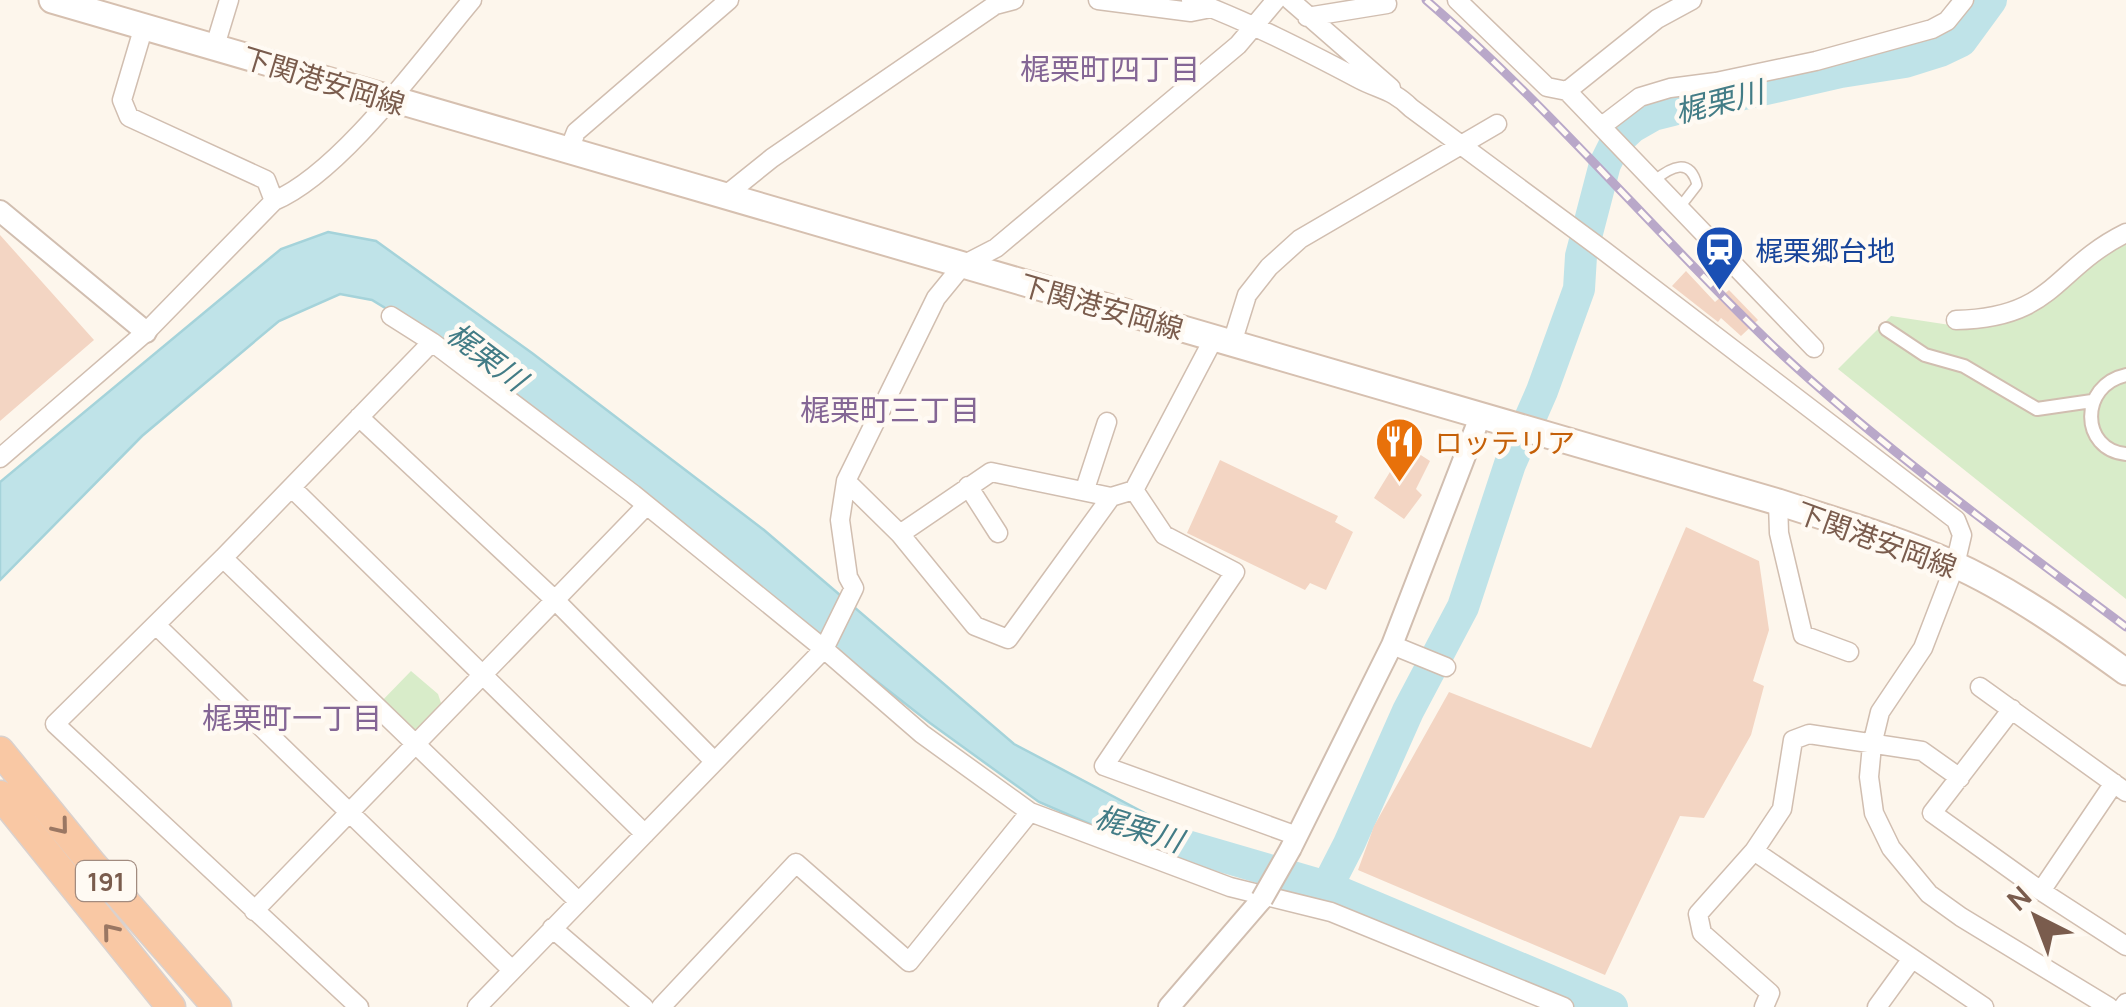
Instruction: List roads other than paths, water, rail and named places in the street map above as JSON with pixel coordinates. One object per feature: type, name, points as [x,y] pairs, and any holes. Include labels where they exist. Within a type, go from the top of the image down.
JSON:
[{"type":"highway","name":"191","points":[[0,751],[93,866],[217,1007]]},
{"type":"highway","name":"191","points":[[0,795],[171,1007]]},
{"type":"main road","name":"下関港安岡線","points":[[52,0],[1778,502],[1895,540],[1955,565],[2034,610],[2126,672]]},
{"type":"street","points":[[215,46],[229,0]]},
{"type":"street","points":[[0,458],[146,332],[274,201],[294,192],[372,121],[472,0]]},
{"type":"street","points":[[569,150],[576,132],[729,0]]},
{"type":"street","points":[[726,195],[772,158],[996,4],[1014,0]]},
{"type":"street","points":[[1098,0],[1191,12],[1211,8]]},
{"type":"street","points":[[1192,0],[1256,26],[1373,86],[1394,92]]},
{"type":"street","points":[[478,1007],[824,649],[854,588],[848,577],[840,520],[846,481],[936,298],[963,266],[996,248],[1206,73],[1256,26],[1276,0]]},
{"type":"street","points":[[1290,0],[1368,66],[1410,108],[1956,520],[1962,534],[1955,565],[1922,648],[1880,712],[1869,777],[1874,813],[1891,848],[1929,894],[2109,1007]]},
{"type":"street","points":[[1457,0],[1547,87],[1568,91],[1814,348]]},
{"type":"street","points":[[1568,91],[1657,18],[1692,0]]},
{"type":"street","points":[[1604,128],[1640,97],[1816,60],[1932,29],[1947,21],[1964,0]]},
{"type":"street","points":[[1307,18],[1387,4]]},
{"type":"street","points":[[144,26],[122,100],[130,116],[266,180],[274,201]]},
{"type":"street","points":[[900,534],[991,472],[1112,497],[1134,490],[1248,295],[1269,267],[1300,239],[1497,124]]},
{"type":"street","points":[[0,211],[146,332]]},
{"type":"street","points":[[1956,320],[1990,319],[2029,306],[2104,244],[2126,233]]},
{"type":"street","points":[[390,316],[432,342],[646,507],[824,649],[922,734],[1030,812],[1230,886],[1331,912],[1564,1007]]},
{"type":"street","points":[[1886,330],[1925,355],[1964,366],[2037,409],[2092,401]]},
{"type":"street","points":[[359,1007],[56,724],[224,558],[432,342]]},
{"type":"street","points":[[2126,375],[2107,382],[2092,401],[2092,422],[2098,438],[2115,453],[2126,454]]},
{"type":"street","points":[[359,417],[556,601],[714,761]]},
{"type":"street","points":[[1169,1007],[1262,899],[1294,842],[1392,645],[1480,418]]},
{"type":"street","points":[[1086,490],[1107,422]]},
{"type":"street","points":[[846,481],[900,534],[975,626],[1008,639],[1112,497]]},
{"type":"street","points":[[968,486],[998,532]]},
{"type":"street","points":[[292,488],[645,834]]},
{"type":"street","points":[[1134,490],[1164,535],[1235,572],[1104,766],[1294,842]]},
{"type":"street","points":[[1778,502],[1779,533],[1803,636],[1848,652]]},
{"type":"street","points":[[254,910],[646,507]]},
{"type":"street","points":[[224,558],[578,901]]},
{"type":"street","points":[[156,626],[352,811],[512,970]]},
{"type":"street","points":[[1392,645],[1446,667]]},
{"type":"street","points":[[1980,687],[2120,787],[2041,891]]},
{"type":"street","points":[[2012,709],[1932,814],[2126,946]]},
{"type":"street","points":[[1764,1007],[1770,994],[1702,933],[1698,914],[1754,851],[1782,809],[1793,740],[1809,734],[1922,751],[1960,778]]},
{"type":"street","points":[[661,1007],[796,863],[909,962],[1030,812]]},
{"type":"street","points":[[1754,851],[1984,1007]]},
{"type":"street","points":[[552,928],[644,1007]]},
{"type":"street","points":[[1877,1007],[1911,960]]},
{"type":"lane","points":[[1654,181],[1671,167],[1680,164],[1688,168],[1697,185],[1680,207]]},
{"type":"water","points":[[328,232],[376,241],[532,353],[764,530],[1014,744],[1228,857],[1120,837],[1039,802],[930,723],[449,347],[372,300],[340,294],[279,321],[142,436],[0,580],[0,482],[281,249]]},
{"type":"waterway","name":"梶栗川","points":[[1327,887],[1408,711],[1463,607],[1510,464],[1579,289],[1581,256],[1605,164],[1616,142],[1653,115],[1841,72],[1905,62],[1940,51],[1961,41],[1991,0]]},
{"type":"waterway","points":[[1187,846],[1327,887],[1612,1007]]},
{"type":"railway","points":[[1426,0],[1515,83],[1727,300],[1812,381],[1944,490],[2126,627]]},
{"type":"place","name":"梶栗郷台地","points":[[1720,292]]},
{"type":"place","name":"ロッテリア","points":[[1400,484]]},
{"type":"district","name":"梶栗町四丁目","points":[[1110,68]]},
{"type":"district","name":"梶栗町三丁目","points":[[890,409]]},
{"type":"district","name":"梶栗町一丁目","points":[[292,717]]}]
